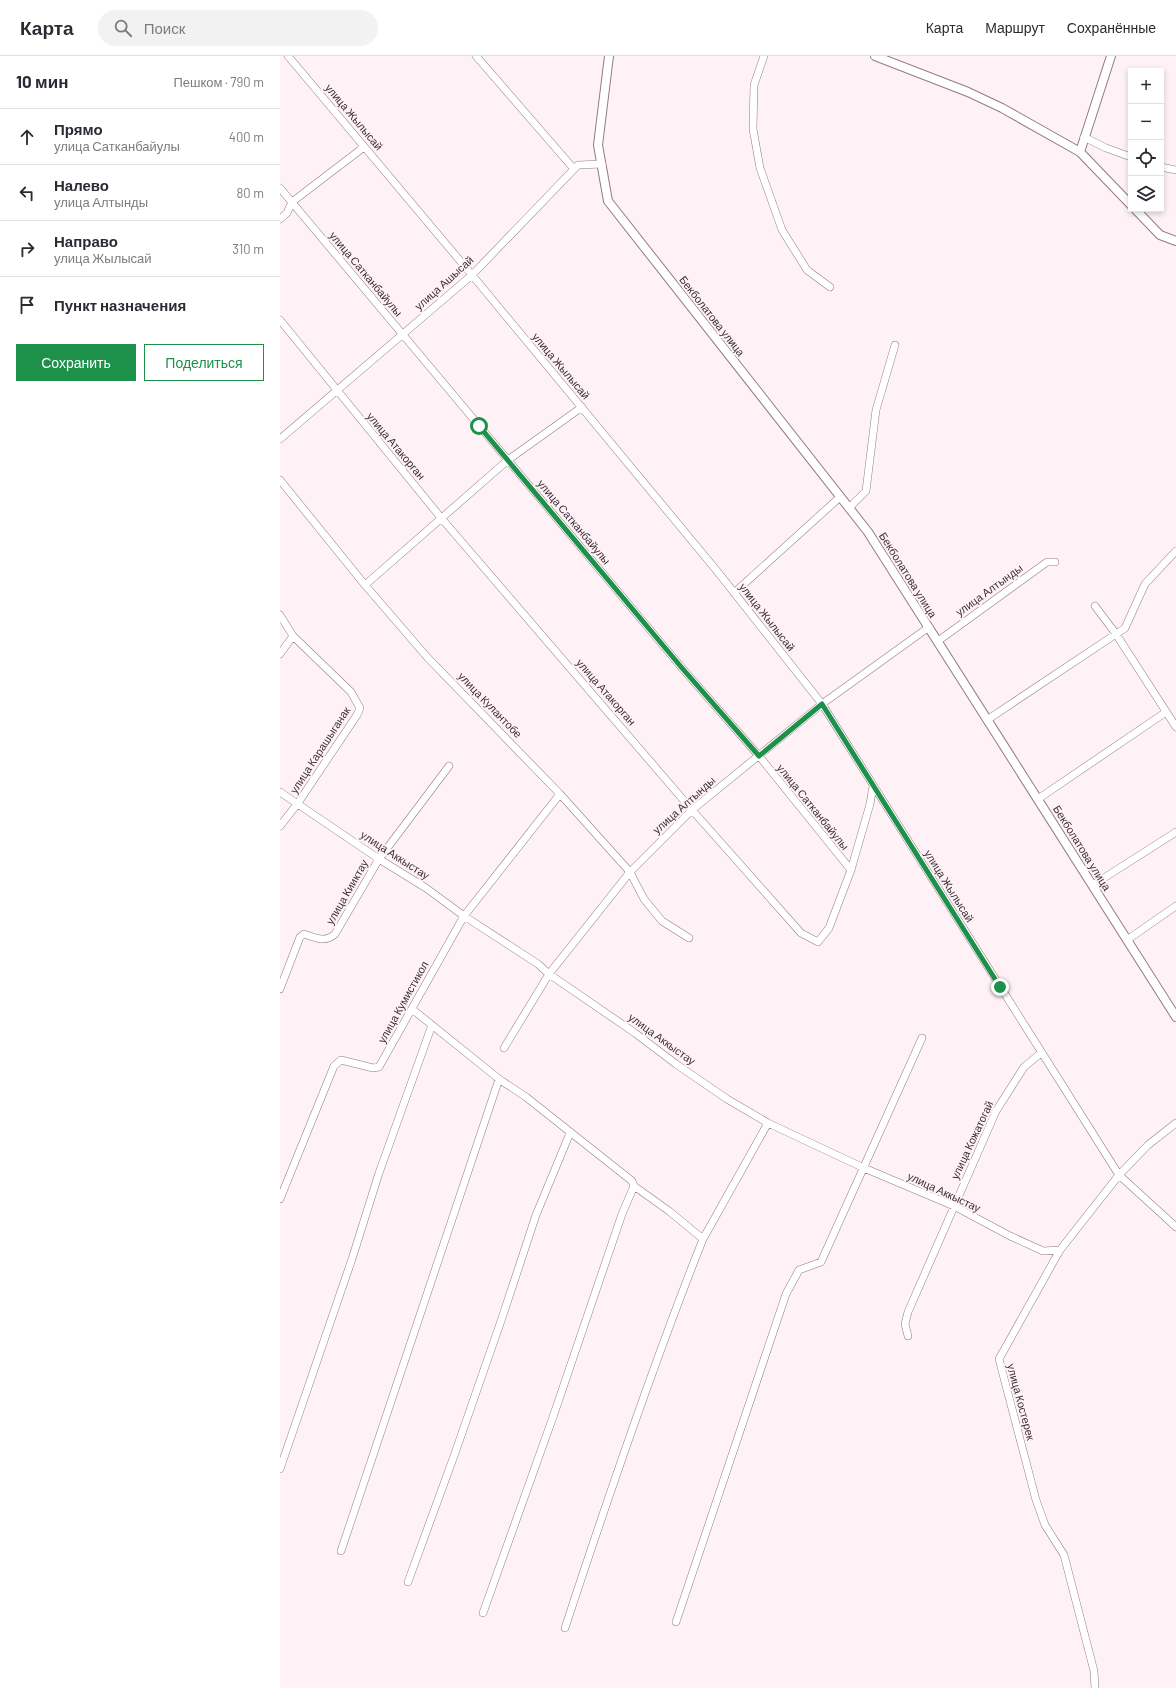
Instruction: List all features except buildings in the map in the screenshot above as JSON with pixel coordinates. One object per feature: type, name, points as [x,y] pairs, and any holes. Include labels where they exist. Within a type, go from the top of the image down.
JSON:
[{"type":"street","name":"улица Жылысай","points":[[288,56],[582,407],[734,592],[822,704],[1041,1053],[1120,1175],[1176,1227]]},
{"type":"street","points":[[476,56],[574,169],[578,165],[602,164]]},
{"type":"street","name":"Бекболатова улица","points":[[609,56],[598,145],[608,201],[868,532],[1176,1017]]},
{"type":"street","points":[[764,56],[754,85],[753,100],[753,129],[760,168],[782,230],[807,270],[830,287]]},
{"type":"street","points":[[875,56],[968,92],[1002,108],[1080,152],[1128,202]]},
{"type":"street","points":[[1080,152],[1111,56]]},
{"type":"street","points":[[1084,137],[1106,148],[1128,156]]},
{"type":"street","points":[[280,219],[286,213],[292,202],[364,147]]},
{"type":"street","points":[[1164,168],[1176,170]]},
{"type":"street","name":"улица Ашысай","points":[[280,439],[472,275],[574,169]]},
{"type":"street","name":"улица Сатканбайулы","points":[[280,188],[676,662],[759,756],[850,870]]},
{"type":"street","points":[[1138,212],[1160,235],[1176,241]]},
{"type":"street","name":"улица Атакорган","points":[[280,320],[442,519],[692,810],[802,933],[818,942],[829,928],[850,870],[870,804],[873,786]]},
{"type":"street","points":[[849,508],[866,491],[876,410],[895,345]]},
{"type":"street","points":[[364,585],[442,519],[508,460],[582,407]]},
{"type":"street","name":"улица Кулантобе","points":[[280,480],[364,585],[427,656],[560,794],[630,872],[644,899],[662,921],[689,938]]},
{"type":"street","points":[[734,592],[840,497]]},
{"type":"street","points":[[987,720],[1125,628],[1145,584],[1176,552]]},
{"type":"street","name":"улица Алтынды","points":[[938,641],[1047,562],[1055,562]]},
{"type":"street","points":[[1095,606],[1116,634],[1176,727]]},
{"type":"street","name":"улица Карашыганак","points":[[280,615],[293,636],[351,692],[360,708],[357,715],[298,803],[280,826]]},
{"type":"street","name":"улица Алтынды","points":[[504,1048],[549,974],[630,872],[692,810],[822,704],[929,627]]},
{"type":"street","points":[[280,654],[293,636]]},
{"type":"street","points":[[1038,799],[1166,712]]},
{"type":"street","name":"улица Кииктау","points":[[280,989],[300,937],[304,934],[322,940],[330,939],[335,934],[379,859],[448,766]]},
{"type":"street","name":"улица Аккыстау","points":[[280,792],[538,964],[549,974],[636,1033],[676,1064],[727,1099],[768,1123],[864,1168],[954,1206],[1010,1236],[1043,1250],[1060,1250]]},
{"type":"street","name":"улица Кумистикол","points":[[280,1199],[334,1066],[341,1060],[372,1068],[380,1067],[464,916],[560,794]]},
{"type":"street","points":[[1092,885],[1176,832]]},
{"type":"street","points":[[1127,940],[1176,906]]},
{"type":"street","points":[[412,1009],[499,1079],[526,1098],[632,1181],[634,1186],[669,1211],[703,1240]]},
{"type":"street","points":[[280,1469],[380,1173],[432,1025]]},
{"type":"street","points":[[676,1622],[786,1294],[799,1270],[821,1262],[922,1038]]},
{"type":"street","name":"улица Кожатогай","points":[[908,1336],[905,1324],[908,1312],[996,1112],[1024,1067],[1041,1053]]},
{"type":"street","points":[[341,1551],[499,1079]]},
{"type":"street","points":[[565,1628],[608,1495],[646,1388],[703,1240],[768,1123]]},
{"type":"street","name":"улица Костерек","points":[[1095,1688],[1094,1671],[1064,1555],[1045,1525],[1036,1500],[999,1359],[1060,1250],[1120,1175],[1148,1145],[1176,1123]]},
{"type":"street","points":[[408,1582],[497,1333],[536,1215],[570,1133]]},
{"type":"street","points":[[483,1613],[553,1417],[622,1214],[634,1186]]},
{"type":"route","points":[[479,426],[682,668],[759,756],[822,704],[1000,987]]}]
